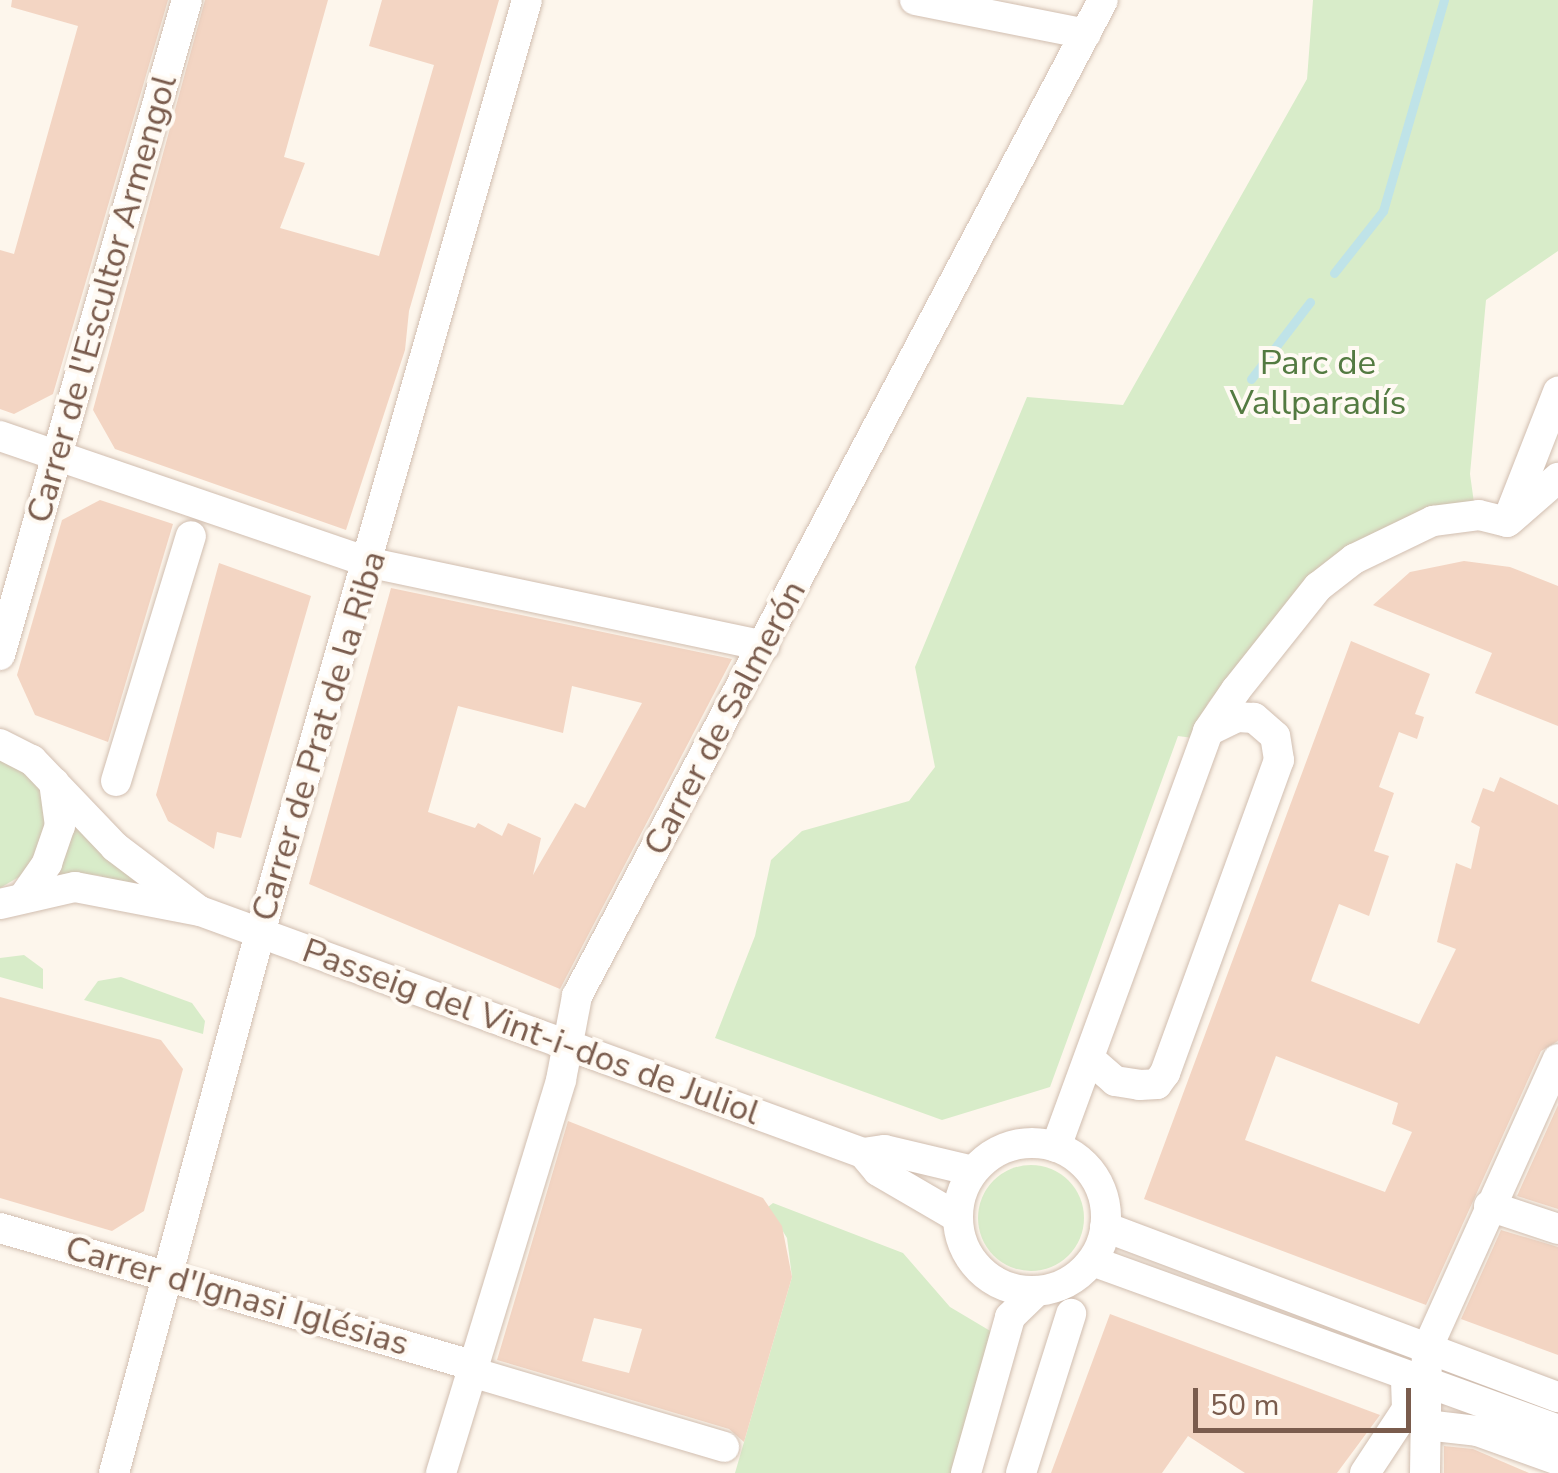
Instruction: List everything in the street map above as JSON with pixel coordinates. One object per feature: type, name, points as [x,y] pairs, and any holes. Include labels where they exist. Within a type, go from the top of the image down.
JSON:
[{"type":"street","name":"Carrer de l'Escultor Armengol","points":[[0,654],[187,0]]},
{"type":"street","name":"Carrer de Prat de la Riba","points":[[114,1473],[260,933],[371,563],[527,0]]},
{"type":"street","points":[[915,0],[1086,34]]},
{"type":"street","name":"Carrer de Salmerón","points":[[441,1473],[567,1046],[577,996],[1102,0]]},
{"type":"street","points":[[1507,522],[1558,392]]},
{"type":"street","points":[[0,436],[371,563],[764,646]]},
{"type":"street","points":[[1056,1148],[1208,731],[1285,625],[1354,559],[1433,521],[1478,515],[1507,522],[1527,511],[1558,478]]},
{"type":"street","points":[[116,781],[191,536]]},
{"type":"street","points":[[1091,1060],[1115,1081],[1140,1086],[1157,1084],[1165,1074],[1279,760],[1275,736],[1254,718],[1237,717],[1208,731]]},
{"type":"street","name":"Passeig del Vint-i-dos de Juliol","points":[[0,744],[54,780],[116,847],[200,911]]},
{"type":"street","name":"Passeig del Vint-i-dos de Juliol","points":[[13,899],[47,863],[60,826],[54,780]]},
{"type":"street","name":"Passeig del Vint-i-dos de Juliol","points":[[13,899],[75,887],[200,911],[864,1153],[885,1150],[973,1171]]},
{"type":"street","points":[[1365,1473],[1407,1409],[1419,1367],[1558,1059]]},
{"type":"street","points":[[966,1473],[1012,1311],[1037,1291],[1068,1282],[1092,1261],[1105,1228],[1100,1188],[1089,1170],[1056,1148],[1020,1144],[973,1171],[957,1217],[965,1250],[988,1277],[1037,1291]]},
{"type":"street","name":"Passeig del Vint-i-dos de Juliol","points":[[864,1153],[878,1171],[957,1217]]},
{"type":"street","points":[[1489,1206],[1558,1228]]},
{"type":"street","name":"Carrer d'Ignasi Iglésias","points":[[0,1228],[724,1447]]},
{"type":"street","points":[[1105,1228],[1558,1430]]},
{"type":"street","points":[[1092,1261],[1419,1367],[1558,1397]]},
{"type":"street","points":[[1021,1473],[1071,1314]]},
{"type":"street","points":[[1419,1367],[1426,1425],[1425,1473]]},
{"type":"street","points":[[1426,1425],[1476,1430],[1558,1460]]},
{"type":"green space","name":"Parc de Vallparadís","points":[[1313,0],[1558,0],[1558,251],[1486,300],[1470,474],[1474,503],[1295,593],[1208,703],[1193,738],[1178,736],[1050,1087],[942,1120],[715,1038],[755,936],[771,860],[802,831],[909,801],[935,767],[915,667],[1027,397],[1123,405],[1307,79]]},
{"type":"green space","points":[[0,758],[31,776],[42,793],[48,829],[24,874],[0,888]]},
{"type":"green space","points":[[71,821],[156,894],[97,875],[54,876]]},
{"type":"green space","points":[[24,955],[43,969],[43,989],[0,977],[0,958]]},
{"type":"green space","points":[[121,977],[192,1003],[205,1021],[203,1034],[84,1000],[98,981]]},
{"type":"green space","points":[[1031,1165],[1051,1169],[1069,1180],[1080,1198],[1084,1218],[1080,1238],[1069,1256],[1051,1267],[1031,1271],[1011,1267],[993,1256],[982,1238],[978,1218],[982,1198],[993,1180],[1011,1169]]},
{"type":"green space","points":[[773,1203],[903,1253],[950,1307],[992,1332],[954,1473],[735,1473],[792,1277],[787,1238],[768,1207]]},
{"type":"building","points":[[12,0],[168,0],[53,394],[14,414],[0,409],[0,250],[14,254],[78,26],[11,7]]},
{"type":"building","points":[[205,0],[328,0],[284,157],[305,163],[280,228],[379,256],[434,65],[369,46],[382,0],[499,0],[409,311],[405,350],[346,530],[115,449],[93,410]]},
{"type":"building","points":[[100,500],[173,524],[108,742],[35,715],[17,675],[62,520]]},
{"type":"building","points":[[1464,561],[1510,567],[1558,586],[1558,726],[1475,693],[1492,653],[1373,605],[1410,572]]},
{"type":"building","points":[[219,563],[311,596],[241,838],[217,832],[214,849],[168,821],[156,795]]},
{"type":"building","points":[[391,588],[732,659],[560,989],[309,884]],"holes":[[[572,686],[642,703],[585,808],[575,803],[533,875],[541,838],[508,823],[502,836],[478,823],[475,828],[428,812],[458,706],[563,733]]]},
{"type":"building","points":[[1351,641],[1430,674],[1415,714],[1424,717],[1417,739],[1399,732],[1379,787],[1394,793],[1374,851],[1389,856],[1369,916],[1339,904],[1311,981],[1419,1024],[1456,949],[1437,942],[1456,863],[1471,869],[1480,827],[1471,822],[1483,788],[1494,792],[1500,777],[1558,805],[1558,1041],[1541,1051],[1426,1305],[1144,1199]],"holes":[[[1276,1056],[1398,1103],[1392,1124],[1412,1132],[1385,1192],[1245,1140]]]},
{"type":"building","points":[[0,997],[161,1040],[183,1069],[144,1211],[112,1231],[0,1198]]},
{"type":"building","points":[[1558,1105],[1558,1209],[1517,1196]]},
{"type":"building","points":[[568,1121],[763,1198],[782,1226],[792,1277],[744,1442],[729,1429],[497,1360]],"holes":[[[594,1318],[642,1329],[629,1373],[582,1361]]]},
{"type":"building","points":[[1501,1230],[1558,1247],[1558,1355],[1461,1319]]},
{"type":"building","points":[[1110,1314],[1380,1415],[1337,1473],[1245,1473],[1188,1436],[1162,1473],[1051,1473]]},
{"type":"building","points":[[1444,1446],[1473,1449],[1529,1473],[1444,1473]]},
{"type":"waterway","points":[[1334,273],[1383,211],[1444,0]]},
{"type":"waterway","points":[[1251,379],[1310,302]]}]
